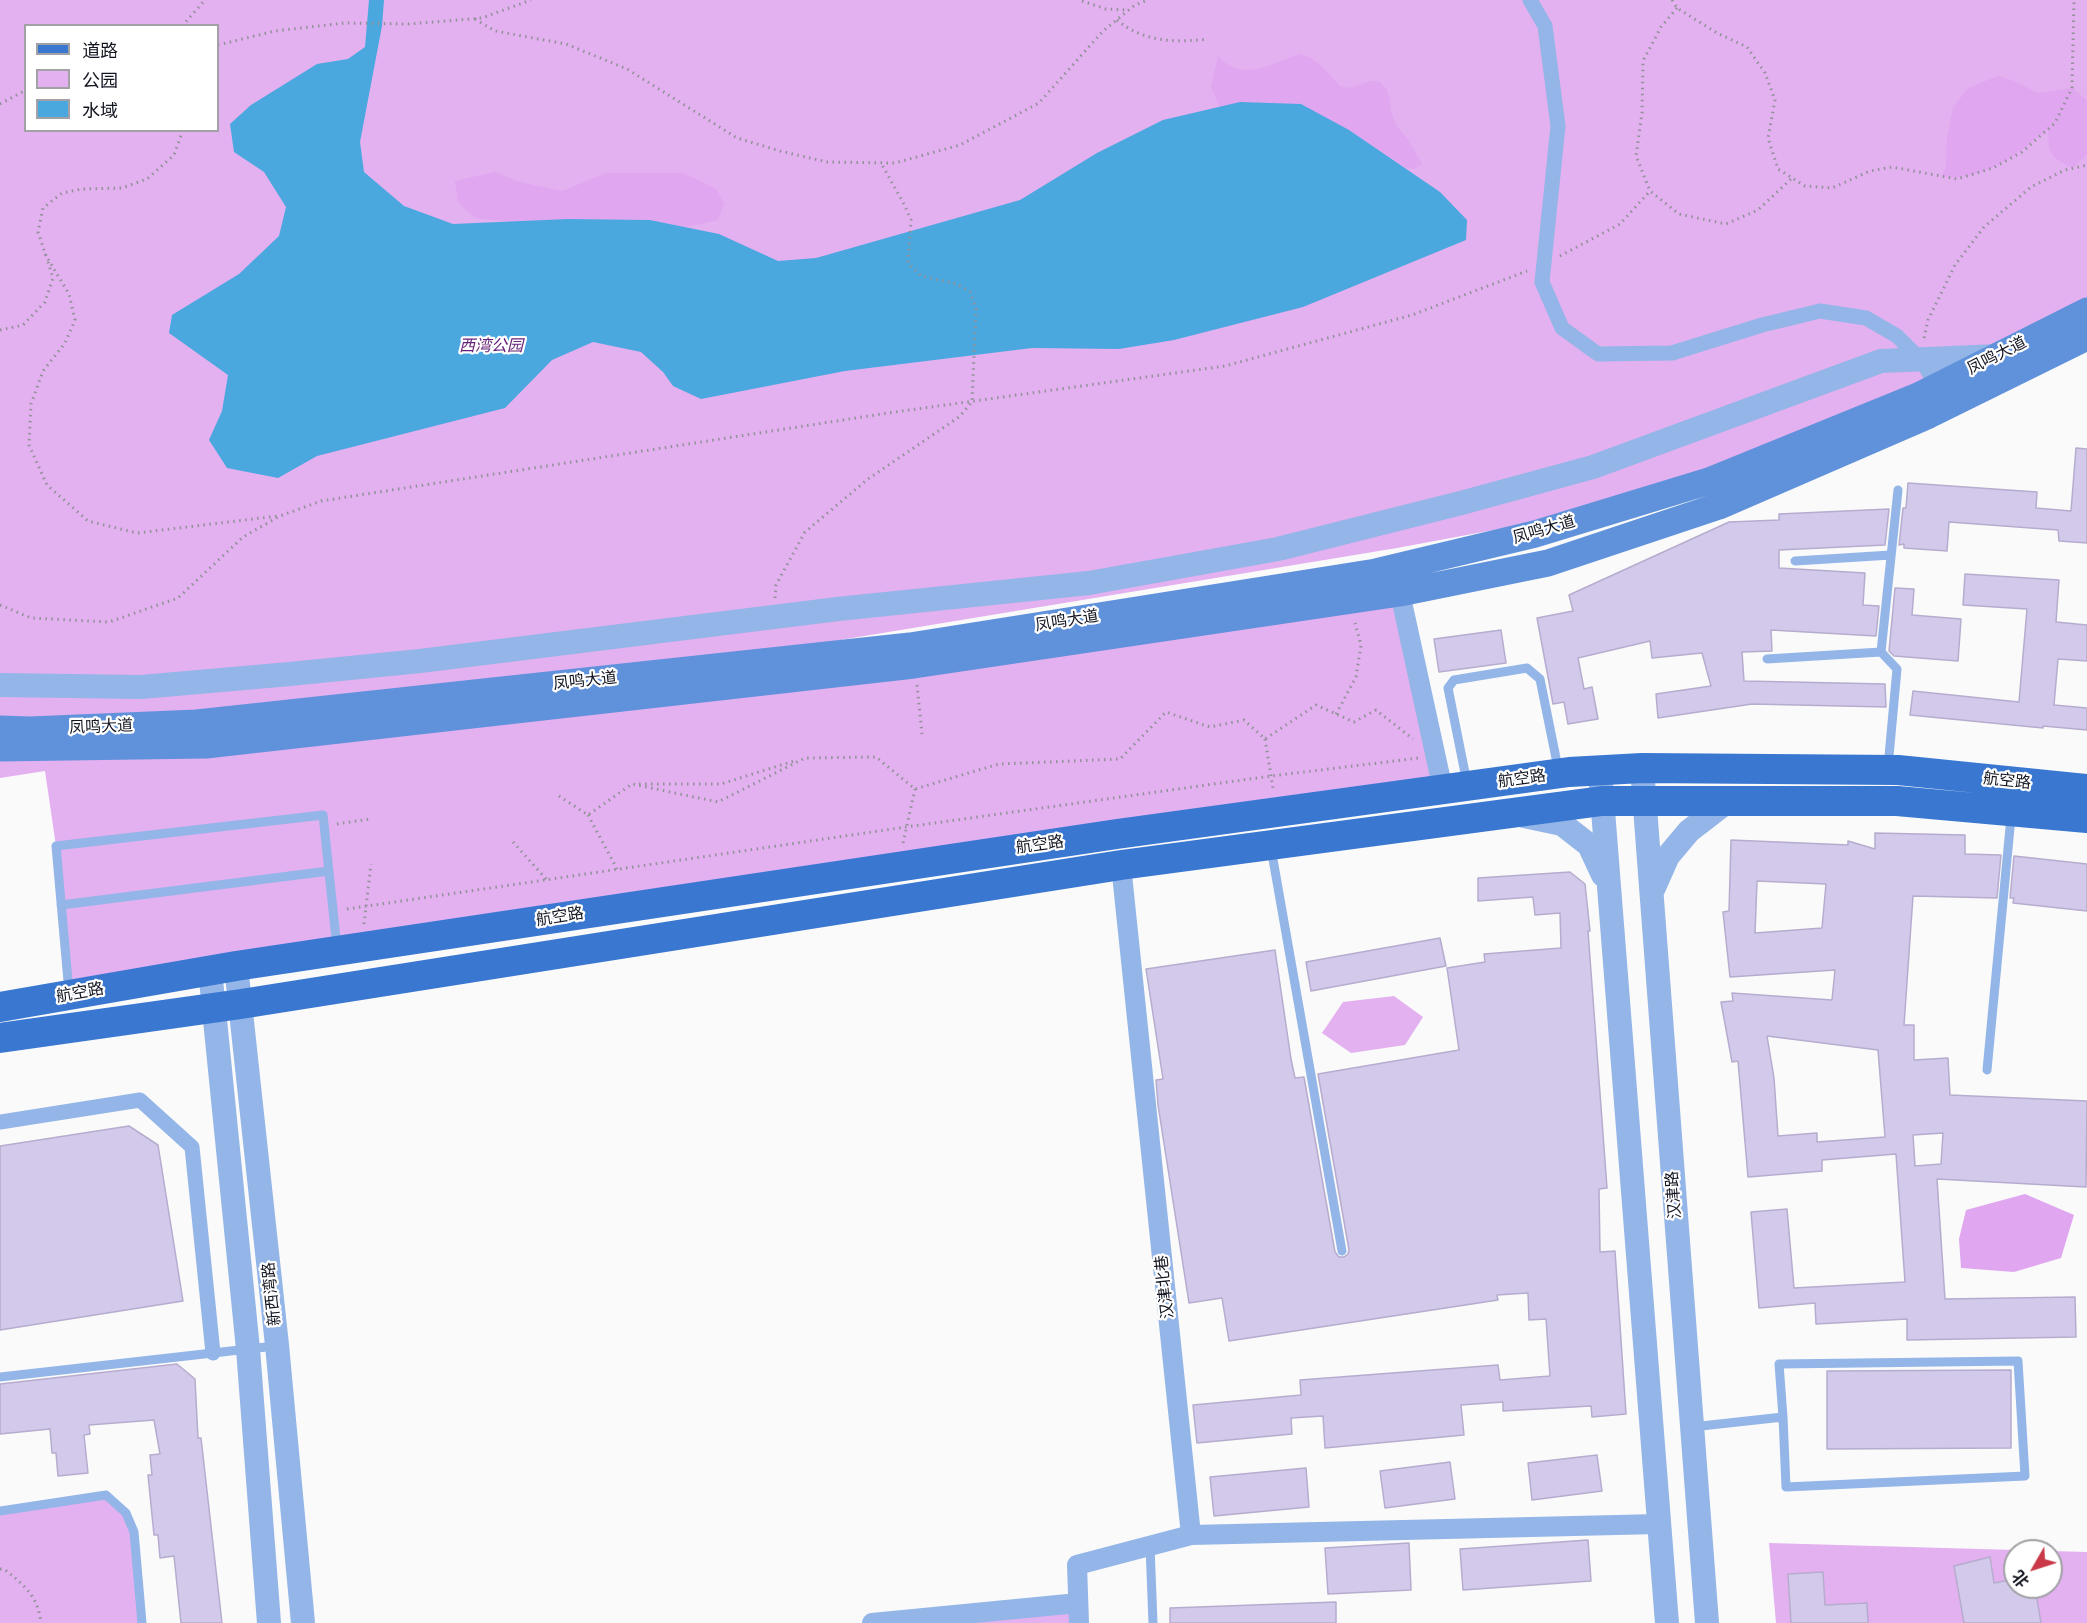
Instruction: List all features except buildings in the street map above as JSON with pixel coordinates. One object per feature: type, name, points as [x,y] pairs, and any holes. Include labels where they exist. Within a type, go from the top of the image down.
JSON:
[{"type":"main road","name":"凤鸣大道","points":[[0,729],[30,730],[197,723],[910,646],[1376,572],[1535,534],[1709,481],[1918,396],[2087,311]]},
{"type":"main road","name":"凤鸣大道","points":[[0,748],[206,745],[914,665],[1400,593],[1548,563],[1719,506],[1929,415],[2087,337]]},
{"type":"main road","name":"航空路","points":[[0,1006],[223,968],[897,867],[1559,774],[1642,768],[1888,770],[2087,789]]},
{"type":"main road","name":"航空路","points":[[0,1038],[227,1006],[1120,865],[1602,801],[1897,801],[2087,818]]},
{"type":"street","points":[[1530,0],[1545,26],[1558,126],[1542,282],[1562,328],[1598,354],[1672,353],[1762,325],[1820,311],[1866,318],[1897,336],[1920,359],[1938,386]]},
{"type":"street","points":[[0,685],[141,687],[290,674],[420,661],[773,617],[1089,583],[1278,549],[1593,467],[1881,360],[1998,356]]},
{"type":"street","points":[[1400,593],[1435,756],[1455,788]]},
{"type":"street","name":"汉津路","points":[[1642,768],[1707,1623]]},
{"type":"street","points":[[1600,770],[1667,1623]]},
{"type":"street","points":[[1651,894],[1668,856],[1689,831],[1728,801]]},
{"type":"street","points":[[1513,813],[1562,824],[1589,845],[1609,889]]},
{"type":"street","name":"汉津北巷","points":[[1120,865],[1191,1535]]},
{"type":"street","name":"新西湾路","points":[[223,968],[277,1345],[303,1623]]},
{"type":"street","name":"新西湾路","points":[[227,1006],[248,1349],[269,1623]]},
{"type":"street","points":[[0,1122],[140,1100],[192,1147],[213,1353]]},
{"type":"street","points":[[1079,1623],[1077,1565],[1191,1535],[1659,1524]]},
{"type":"street","points":[[872,1623],[1078,1603]]},
{"type":"lane","points":[[1888,770],[1897,669],[1881,652],[1898,490]]},
{"type":"lane","points":[[1795,561],[1891,555]]},
{"type":"lane","points":[[1767,659],[1881,652]]},
{"type":"lane","points":[[1455,788],[1448,688],[1454,680],[1527,668],[1540,679],[1559,774]]},
{"type":"lane","points":[[1987,1070],[2012,811]]},
{"type":"lane","points":[[69,994],[56,846],[323,814],[333,911],[349,949]]},
{"type":"lane","points":[[1271,845],[1342,1251]]},
{"type":"lane","points":[[61,905],[329,871]]},
{"type":"lane","points":[[0,1377],[277,1345]]},
{"type":"lane","points":[[2018,1361],[2025,1476],[1786,1487],[1783,1417],[1779,1364],[2018,1361]]},
{"type":"lane","points":[[1692,1427],[1783,1417]]},
{"type":"lane","points":[[0,1511],[106,1495],[126,1513],[134,1532],[142,1623]]},
{"type":"lane","points":[[1150,1546],[1153,1623]]},
{"type":"path","points":[[184,24],[205,0]]},
{"type":"path","points":[[219,45],[275,31],[354,23],[388,24],[482,18],[531,0]]},
{"type":"path","points":[[475,19],[495,30],[566,44],[627,69],[737,138],[780,152],[827,162],[895,163],[960,145],[1039,103],[1103,31],[1135,5],[1148,0]]},
{"type":"path","points":[[1672,0],[1677,8],[1718,33],[1747,47],[1765,73],[1775,100],[1768,138],[1778,169],[1805,186],[1832,188],[1870,171],[1892,167],[1957,179],[1993,168],[2022,152],[2055,123],[2072,88],[2071,36],[2074,0]]},
{"type":"path","points":[[1082,1],[1106,9],[1128,10]]},
{"type":"path","points":[[1677,8],[1662,27],[1643,61],[1642,113],[1636,156],[1650,191],[1679,214],[1726,224],[1758,210],[1792,178]]},
{"type":"path","points":[[1117,20],[1130,31],[1152,38],[1180,43],[1208,39]]},
{"type":"path","points":[[0,104],[24,91]]},
{"type":"path","points":[[0,330],[23,325],[45,302],[53,279],[38,232],[43,207],[62,193],[82,189],[122,188],[147,179],[174,155],[182,132]]},
{"type":"path","points":[[773,617],[776,585],[805,532],[868,479],[959,417],[972,402],[976,309],[970,292],[957,284],[921,276],[908,263],[911,220],[881,163]]},
{"type":"path","points":[[1920,359],[1928,320],[1955,265],[1984,227],[2031,187],[2065,170],[2087,165]]},
{"type":"path","points":[[0,605],[31,618],[109,622],[178,598],[243,537],[280,516],[321,501],[1225,366],[1412,315],[1544,264],[1620,224],[1650,191]]},
{"type":"path","points":[[45,254],[69,294],[75,320],[65,343],[43,371],[31,404],[29,445],[47,485],[87,521],[136,533],[280,516]]},
{"type":"path","points":[[1336,714],[1356,677],[1361,645],[1349,601]]},
{"type":"path","points":[[914,665],[922,734]]},
{"type":"path","points":[[1265,739],[1316,705],[1354,722],[1376,710],[1435,756]]},
{"type":"path","points":[[915,789],[999,764],[1120,759],[1166,712],[1210,727],[1245,720],[1265,739],[1277,812]]},
{"type":"path","points":[[333,911],[906,827],[1271,776],[1435,756]]},
{"type":"path","points":[[588,815],[632,784],[721,784],[805,758],[876,757],[915,789]]},
{"type":"path","points":[[632,784],[718,802],[805,758]]},
{"type":"path","points":[[897,867],[915,789]]},
{"type":"path","points":[[559,796],[588,815],[617,869]]},
{"type":"path","points":[[324,825],[370,819]]},
{"type":"path","points":[[513,842],[546,880]]},
{"type":"path","points":[[349,949],[366,906],[371,864]]},
{"type":"path","points":[[0,1569],[4,1569],[23,1585],[39,1608],[41,1623]]},
{"type":"green space","name":"西湾公园","points":[[0,0],[2087,0],[2087,347],[1542,521],[1397,548],[223,742],[1400,593],[1443,790],[69,994],[56,846],[45,771],[0,778]]},
{"type":"green space","points":[[1394,996],[1423,1017],[1405,1045],[1351,1053],[1322,1033],[1343,1002]]},
{"type":"green space","points":[[106,1495],[126,1513],[134,1532],[142,1623],[0,1623],[0,1511]]},
{"type":"green space","points":[[1769,1543],[2003,1550],[2003,1599],[2063,1599],[2063,1551],[2087,1552],[2087,1623],[1776,1623]]},
{"type":"green space","points":[[1071,1609],[1071,1623],[919,1623]]},
{"type":"shaded area","points":[[1300,54],[1320,65],[1340,86],[1350,88],[1371,81],[1379,82],[1386,88],[1396,125],[1422,164],[1414,169],[1406,168],[1349,130],[1240,102],[1220,107],[1211,87],[1218,56],[1237,69],[1247,70],[1268,66]]},
{"type":"shaded area","points":[[1998,76],[2038,93],[2072,88],[2087,100],[2087,154],[2073,168],[2052,154],[2048,129],[2012,157],[1985,171],[1956,177],[1941,176],[1946,167],[1947,138],[1953,108],[1968,88]]},
{"type":"shaded area","points":[[495,172],[519,182],[563,191],[606,173],[684,173],[716,189],[724,204],[718,220],[686,227],[650,220],[568,219],[511,222],[475,218],[458,202],[455,181]]},
{"type":"shaded area","points":[[2025,1194],[2074,1215],[2061,1258],[2014,1272],[1961,1268],[1959,1239],[1966,1210]]},
{"type":"water","points":[[369,0],[384,0],[382,26],[360,142],[364,172],[404,206],[453,224],[568,219],[650,220],[719,234],[778,261],[816,258],[1020,200],[1097,153],[1163,120],[1240,102],[1301,104],[1349,130],[1440,192],[1467,220],[1466,240],[1303,307],[1174,340],[1119,349],[1032,348],[845,371],[701,399],[673,386],[663,372],[641,352],[593,342],[552,360],[505,408],[317,456],[278,478],[227,468],[209,440],[222,411],[228,375],[169,333],[172,315],[239,274],[279,236],[286,207],[264,172],[234,152],[230,124],[251,105],[317,64],[348,59],[365,47]]}]
